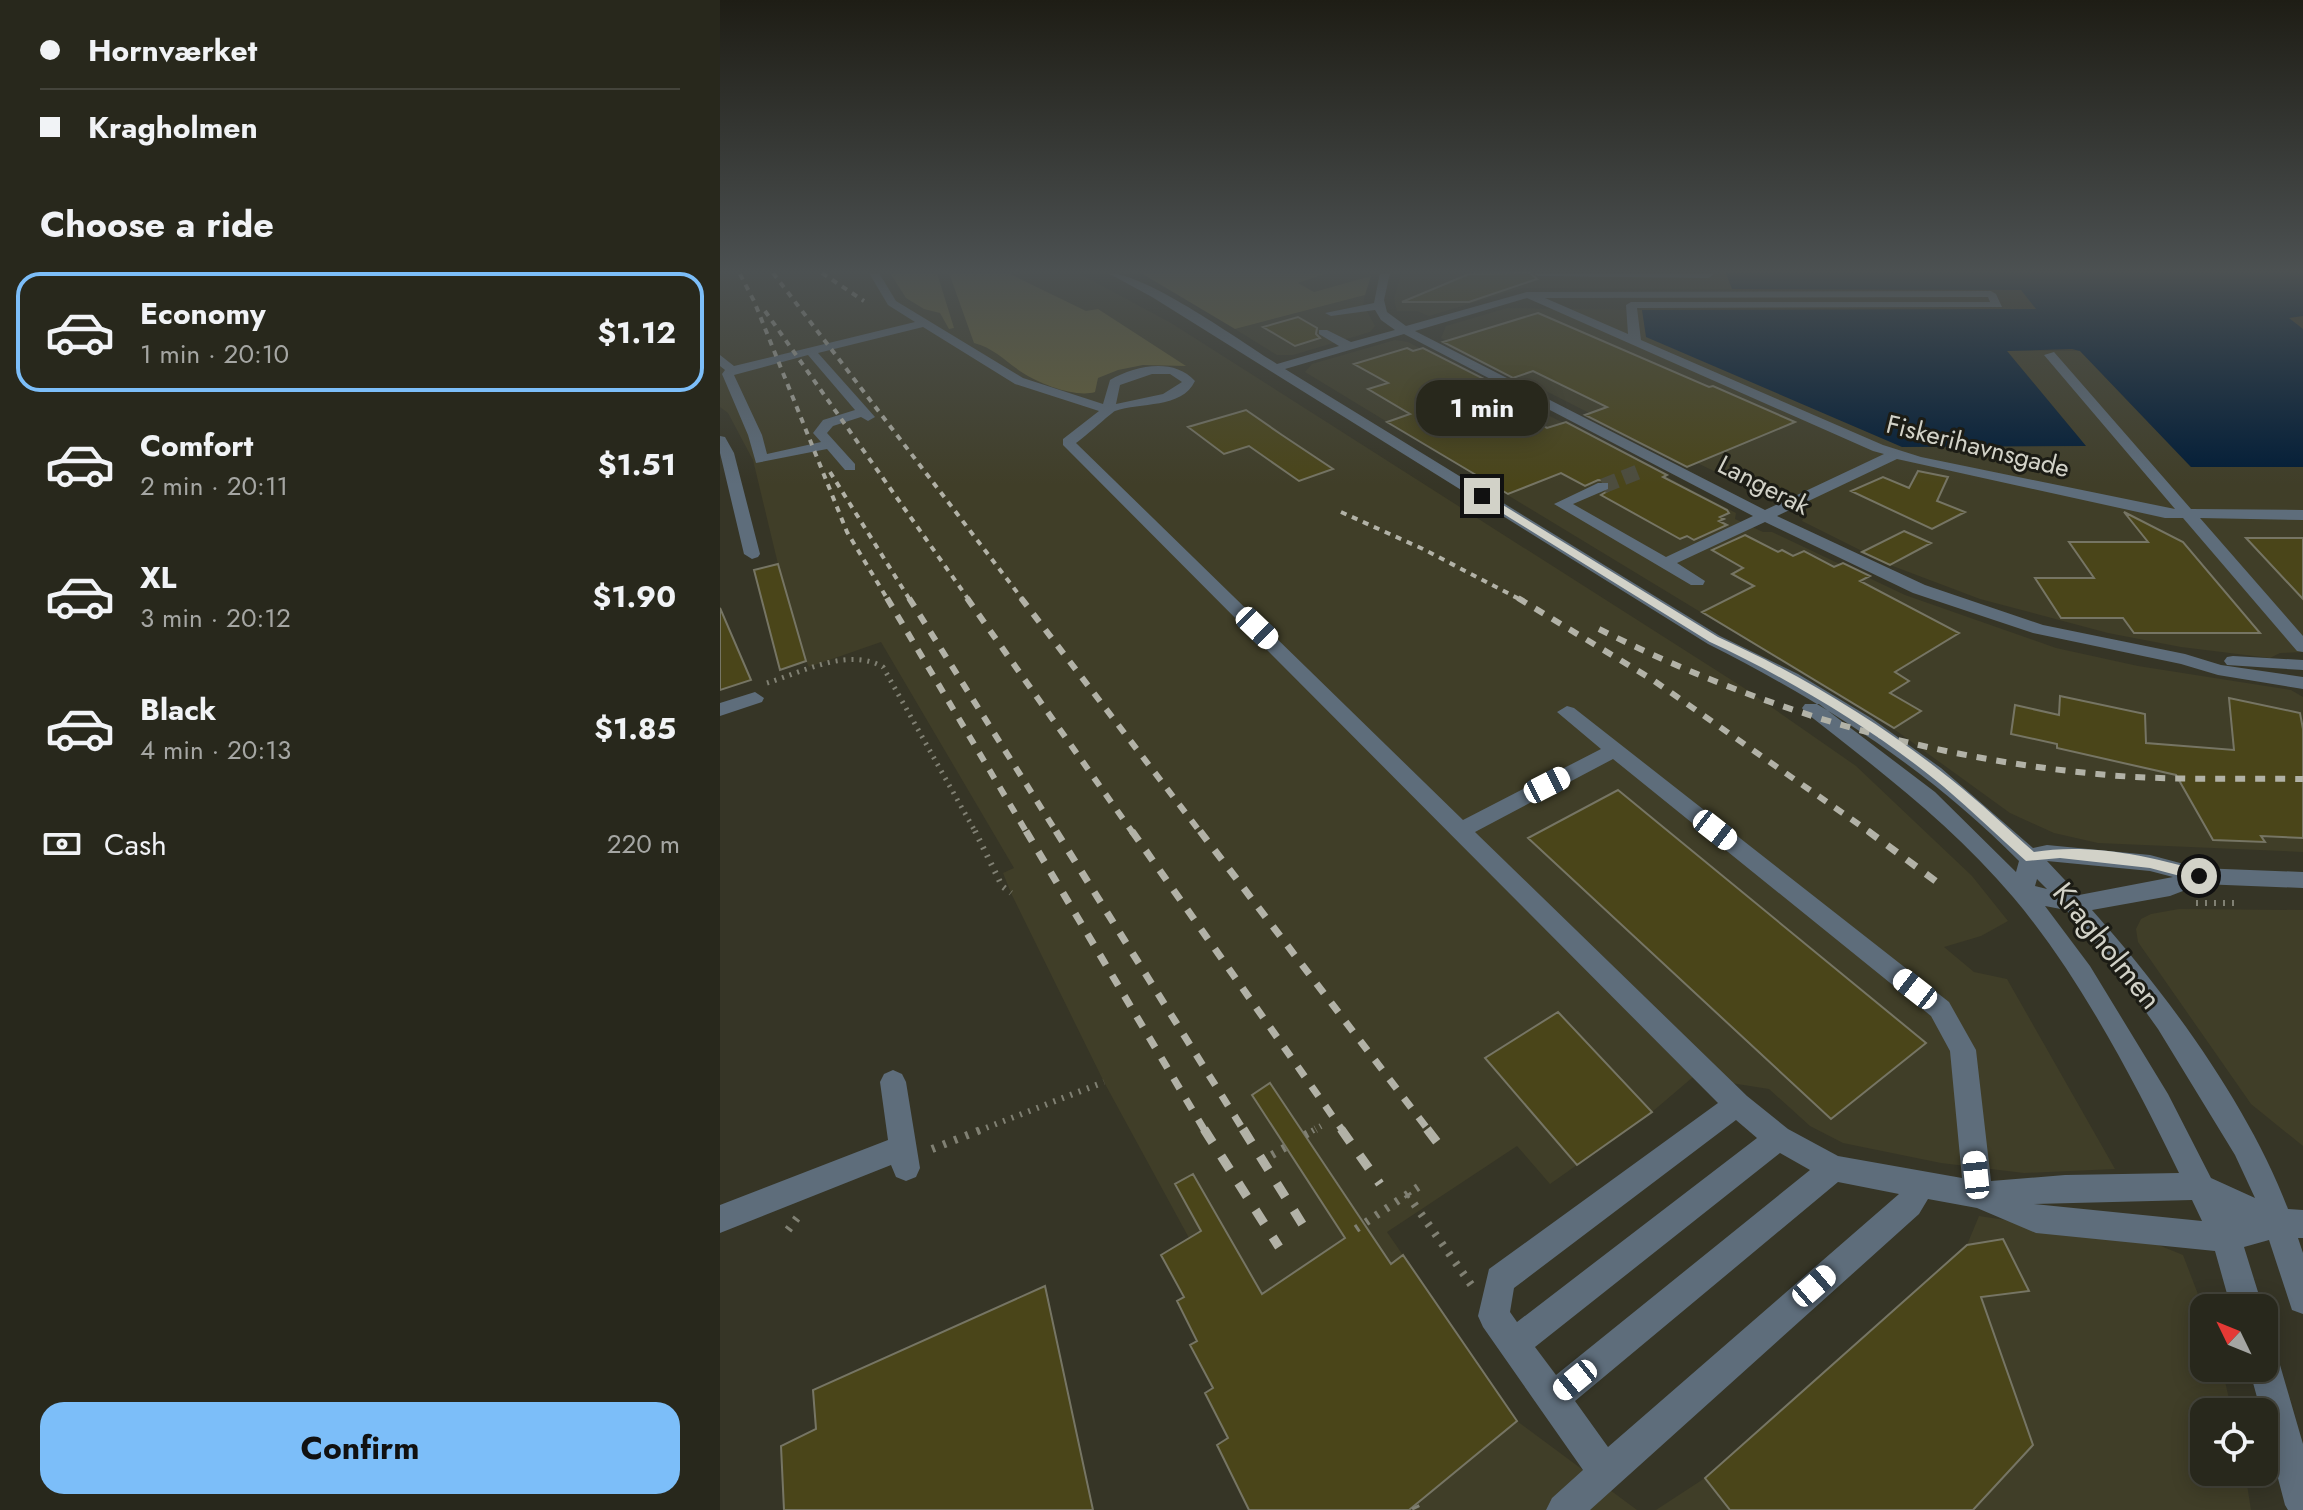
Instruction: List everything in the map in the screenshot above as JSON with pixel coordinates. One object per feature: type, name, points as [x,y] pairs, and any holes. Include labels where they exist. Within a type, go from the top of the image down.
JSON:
[{"type":"street","points":[[830,444],[761,460],[755,435],[728,374],[732,370],[848,343]]},
{"type":"street","points":[[958,343],[1019,381],[1077,402],[1108,409],[1179,393],[1189,381],[1176,372],[1134,373],[1114,383],[1108,409],[1096,423],[1068,442],[1300,669],[1458,832],[1737,1104],[1778,1138],[1834,1168],[1978,1195],[2036,1219],[2226,1238],[2290,1224]]},
{"type":"street","name":"Kragholmen","points":[[1235,343],[1714,640],[1744,664],[1840,726],[1910,782],[2022,892],[2094,992],[2158,1102],[2226,1238],[2243,1294]]},
{"type":"street","points":[[1344,343],[1349,346]]},
{"type":"street","points":[[1275,368],[1358,343]]},
{"type":"street","name":"Langerak","points":[[1431,343],[1866,566],[1971,609],[2105,644],[2185,659],[2303,665]]},
{"type":"street","name":"Fiskerihavnsgade","points":[[1638,343],[1896,454],[2143,509],[2188,515],[2303,515]]},
{"type":"street","points":[[812,353],[866,415],[828,423],[820,433],[850,467]]},
{"type":"street","points":[[2050,355],[2303,647]]},
{"type":"street","points":[[720,359],[732,370]]},
{"type":"street","points":[[720,440],[727,453],[752,554]]},
{"type":"street","points":[[1665,563],[1896,454]]},
{"type":"street","points":[[1643,470],[1662,462]]},
{"type":"street","points":[[1603,486],[1561,504],[1697,581]]},
{"type":"street","points":[[720,507],[739,502]]},
{"type":"street","name":"Kragholmen","points":[[1714,640],[1754,658],[1889,739],[1948,783],[2031,857],[2076,904],[2114,947],[2185,1046],[2290,1224],[2303,1299]]},
{"type":"street","name":"Langerak","points":[[2185,659],[2218,670],[2303,683]]},
{"type":"street","points":[[720,710],[755,698]]},
{"type":"street","points":[[1567,712],[1940,1009],[1963,1050],[1978,1195]]},
{"type":"street","points":[[1458,832],[1615,750]]},
{"type":"street","points":[[2199,876],[2170,888],[2076,904],[2022,892],[2031,857],[2047,853],[2150,863],[2199,876],[2303,880]]},
{"type":"street","points":[[720,1219],[905,1158],[893,1082]]},
{"type":"street","points":[[1604,1471],[1494,1316],[1500,1280],[1737,1104]]},
{"type":"street","points":[[1514,1344],[1778,1138]]},
{"type":"street","points":[[1553,1398],[1834,1168]]},
{"type":"street","points":[[1564,1510],[1604,1471],[1909,1204],[1922,1183]]},
{"type":"street","points":[[1978,1195],[2065,1188],[2198,1186],[2290,1224]]},
{"type":"street","points":[[2269,1382],[2303,1505]]},
{"type":"path","points":[[783,677],[795,677],[847,659],[869,659],[883,667],[998,873],[1002,886],[1011,893]]},
{"type":"path","points":[[2189,903],[2248,903]]},
{"type":"path","points":[[905,1158],[1104,1082]]},
{"type":"path","points":[[1305,1135],[1321,1126]]},
{"type":"path","points":[[1272,1155],[1286,1147]]},
{"type":"path","points":[[1356,1229],[1424,1183]]},
{"type":"path","points":[[1407,1194],[1494,1316]]},
{"type":"path","points":[[788,1230],[805,1208]]},
{"type":"shaded area","points":[[720,343],[1203,343],[1744,688],[1856,766],[1972,876],[2008,921],[1981,936],[1944,947],[1974,972],[2007,979],[2115,1169],[2024,1173],[1941,1163],[1843,1143],[1810,1126],[1769,1089],[1693,1077],[1652,1112],[1550,1184],[1517,1146],[1387,1232],[1517,1421],[1637,1510],[1249,1510],[1217,1445],[1228,1438],[1205,1393],[1212,1388],[1190,1345],[1197,1340],[1177,1301],[1184,1297],[1161,1255],[1189,1238],[1104,1082],[1011,893],[1003,873],[1014,868],[881,642],[809,667],[778,564],[753,460],[728,413],[720,407]]},
{"type":"shaded area","points":[[975,343],[1151,343],[1186,366],[1143,365],[1118,370],[1098,378],[1095,392],[1078,393],[1048,385],[1023,373],[988,348]]},
{"type":"shaded area","points":[[1258,343],[1332,343],[1293,355],[1277,355]]},
{"type":"shaded area","points":[[1383,343],[1411,343],[1736,513],[1735,519],[1763,532],[1772,532],[1905,595],[2056,648],[2138,666],[2291,690],[2303,697],[2303,852],[2098,843],[2054,833],[2010,813],[1898,732],[1305,372],[1312,364]]},
{"type":"shaded area","points":[[1452,343],[1673,343],[2085,445],[2007,351],[2080,351],[2191,467],[2303,467],[2303,652],[2280,653],[2270,658],[2181,647],[2108,633],[1980,599],[1890,565],[1802,521],[1805,515],[1615,426]]},
{"type":"shaded area","points":[[2179,909],[2303,910],[2303,1146],[2251,1104],[2138,942],[2136,929],[2141,919]]},
{"type":"shaded area","points":[[1979,1216],[2151,1242],[2183,1255],[2198,1294],[2190,1294],[2190,1382],[2225,1382],[2229,1398],[2190,1398],[2190,1486],[2247,1486],[2251,1510],[1656,1510],[1705,1478],[1967,1245]]},
{"type":"water","points":[[1661,343],[2303,343],[2303,467],[2191,467],[2080,351],[2072,349],[2007,351],[2086,446],[1902,447]]},
{"type":"building","points":[[1446,343],[1608,343],[1795,422],[1687,467],[1585,415],[1607,407],[1533,371],[1513,378]]},
{"type":"building","points":[[1407,348],[1413,351],[1423,348],[1494,384],[1476,390],[1547,428],[1566,422],[1667,475],[1663,477],[1727,510],[1729,513],[1720,517],[1724,519],[1719,521],[1727,525],[1694,540],[1687,536],[1680,539],[1601,495],[1611,489],[1610,481],[1598,480],[1585,486],[1561,473],[1508,494],[1387,422],[1410,414],[1368,389],[1388,383],[1354,364]]},
{"type":"building","points":[[1246,410],[1333,469],[1299,481],[1249,446],[1224,454],[1188,427]]},
{"type":"building","points":[[1918,471],[1948,477],[1937,501],[1965,512],[1932,529],[1851,491],[1883,477],[1909,488]]},
{"type":"building","points":[[2124,512],[2183,542],[2260,633],[2134,633],[2123,618],[2061,618],[2035,578],[2094,578],[2069,542],[2148,542]]},
{"type":"building","points":[[1904,531],[1931,543],[1890,565],[1862,552]]},
{"type":"building","points":[[1745,535],[1778,552],[1782,550],[1793,556],[1804,551],[1834,567],[1843,563],[1870,576],[1860,581],[1959,633],[1895,672],[1909,681],[1890,693],[1921,711],[1894,728],[1702,612],[1754,586],[1732,574],[1743,568],[1712,550]]},
{"type":"building","points":[[2246,538],[2303,538],[2303,599]]},
{"type":"building","points":[[778,564],[806,661],[780,670],[754,570]]},
{"type":"building","points":[[720,608],[751,680],[720,690]]},
{"type":"building","points":[[2060,696],[2145,714],[2146,743],[2234,750],[2229,698],[2300,713],[2303,729],[2303,838],[2261,836],[2265,842],[2213,840],[2176,775],[2057,748],[2057,744],[2011,734],[2015,705],[2059,715]]},
{"type":"building","points":[[1618,790],[1926,1043],[1831,1119],[1528,838]]},
{"type":"building","points":[[1558,1012],[1652,1112],[1577,1165],[1485,1058]]},
{"type":"building","points":[[1270,1083],[1391,1264],[1403,1255],[1517,1421],[1409,1510],[1249,1510],[1217,1445],[1228,1438],[1205,1393],[1213,1388],[1190,1345],[1197,1341],[1177,1301],[1184,1297],[1161,1255],[1201,1231],[1175,1184],[1193,1174],[1262,1294],[1345,1238],[1252,1095]]},
{"type":"building","points":[[2003,1239],[2029,1291],[1981,1297],[2033,1445],[1973,1510],[1730,1510],[1705,1478],[1967,1245]]},
{"type":"building","points":[[1045,1286],[1093,1510],[784,1510],[781,1446],[816,1429],[813,1390]]},
{"type":"tunnel","points":[[1603,486],[1643,470]]},
{"type":"railway","points":[[771,343],[847,532],[888,600]]},
{"type":"railway","points":[[788,343],[969,600]]},
{"type":"railway","points":[[827,343],[1023,600]]},
{"type":"railway","points":[[830,472],[910,600]]},
{"type":"railway","points":[[1341,512],[1423,549],[1521,600]]},
{"type":"railway","points":[[887,598],[1027,833]]},
{"type":"railway","points":[[909,598],[1057,833]]},
{"type":"railway","points":[[967,598],[1133,833]]},
{"type":"railway","points":[[1021,598],[1201,833]]},
{"type":"railway","points":[[1518,598],[1653,680],[1871,833]]},
{"type":"railway","points":[[1599,629],[1718,683],[1779,705],[1841,725],[1967,755],[2123,776],[2303,779]]},
{"type":"railway","points":[[1026,831],[1205,1131]]},
{"type":"railway","points":[[1056,831],[1244,1131]]},
{"type":"railway","points":[[1132,831],[1343,1131]]},
{"type":"railway","points":[[1200,831],[1429,1131]]},
{"type":"railway","points":[[1868,831],[1941,885]]},
{"type":"railway","points":[[1204,1129],[1279,1247]]},
{"type":"railway","points":[[1243,1129],[1306,1230]]},
{"type":"railway","points":[[1341,1129],[1380,1184]]},
{"type":"railway","points":[[1427,1129],[1437,1142]]},
{"type":"route","points":[[1482,496],[1714,640],[1754,658],[1889,739],[1948,783],[2031,857],[2060,853],[2150,863],[2199,876]]}]
